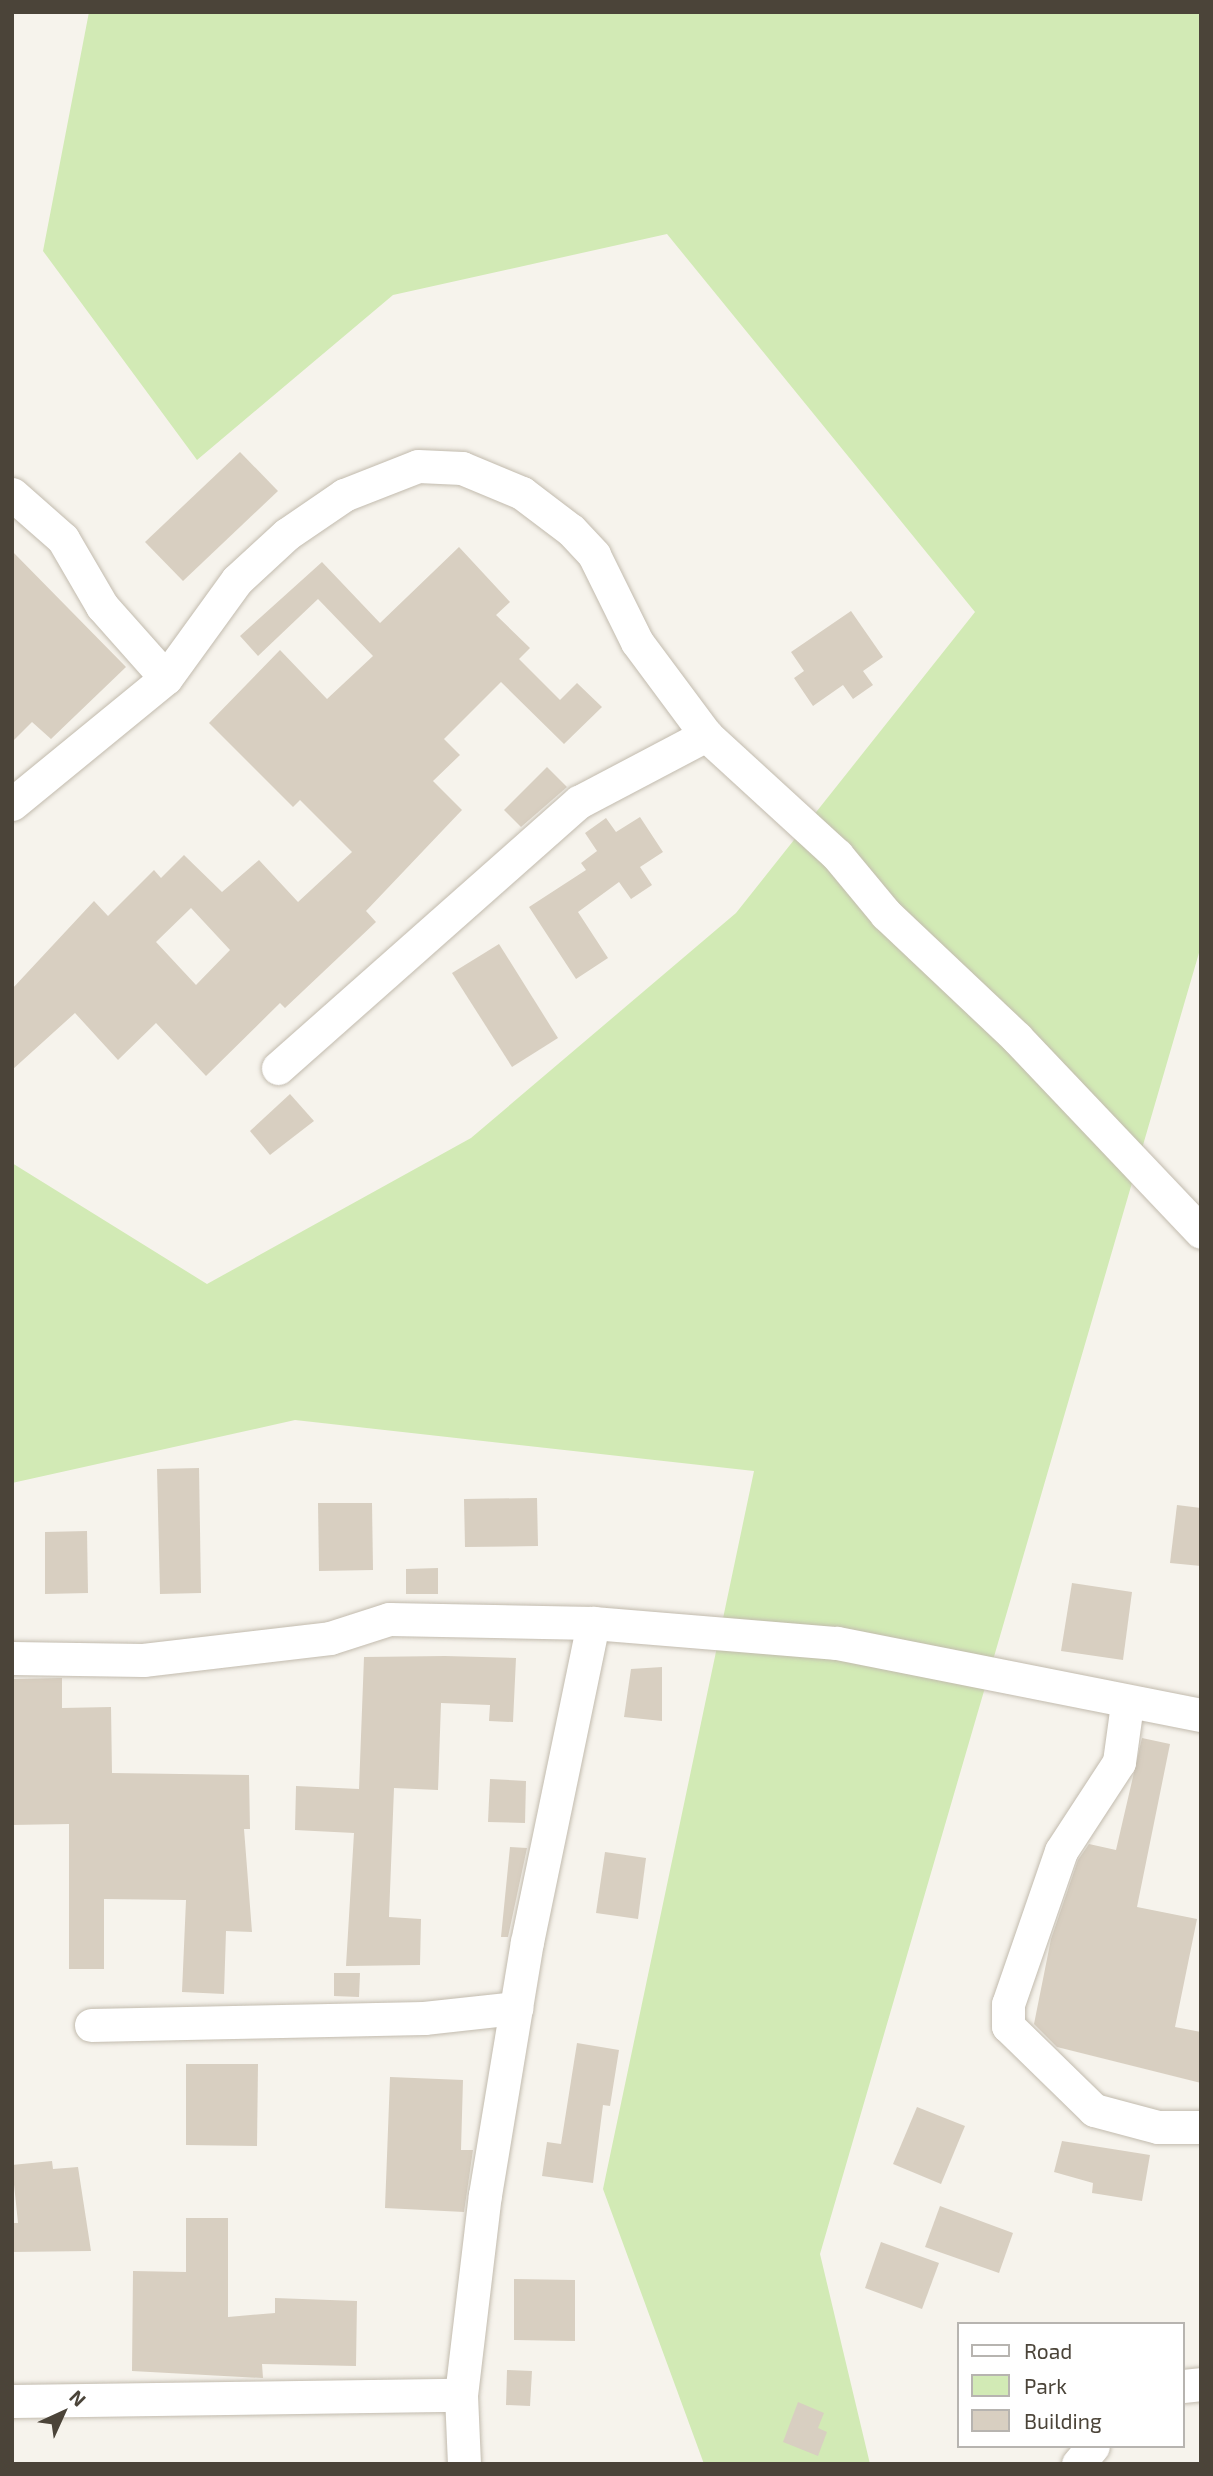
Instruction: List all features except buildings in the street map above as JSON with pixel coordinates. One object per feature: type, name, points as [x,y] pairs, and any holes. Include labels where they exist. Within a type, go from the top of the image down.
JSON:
[{"type":"street","points":[[12,804],[166,678],[237,580],[287,534],[344,495],[437,462],[522,493],[571,530],[594,555],[637,642],[706,735],[837,855],[858,885],[1017,1038],[1201,1232]]},
{"type":"street","points":[[12,494],[63,539],[102,606],[166,678]]},
{"type":"street","points":[[278,1068],[579,802],[706,735]]},
{"type":"street","points":[[12,1658],[144,1660],[330,1638],[389,1619],[593,1623],[837,1643],[988,1668],[1127,1704],[1201,1715]]},
{"type":"street","points":[[464,2464],[461,2395],[516,2008],[593,1623]]},
{"type":"street","points":[[1127,1704],[1119,1762],[1061,1851],[1009,2004],[1008,2026],[1094,2110],[1158,2127],[1201,2127]]},
{"type":"street","points":[[91,2025],[424,2018],[516,2008]]},
{"type":"street","points":[[12,2401],[461,2395]]},
{"type":"street","points":[[1078,2464],[1091,2448]]},
{"type":"green space","points":[[89,12],[1201,12],[1201,946],[820,2254],[870,2464],[704,2464],[603,2189],[754,1471],[295,1420],[12,1483],[12,1163],[207,1284],[471,1138],[736,913],[975,612],[667,234],[393,295],[197,460],[43,251]]}]
